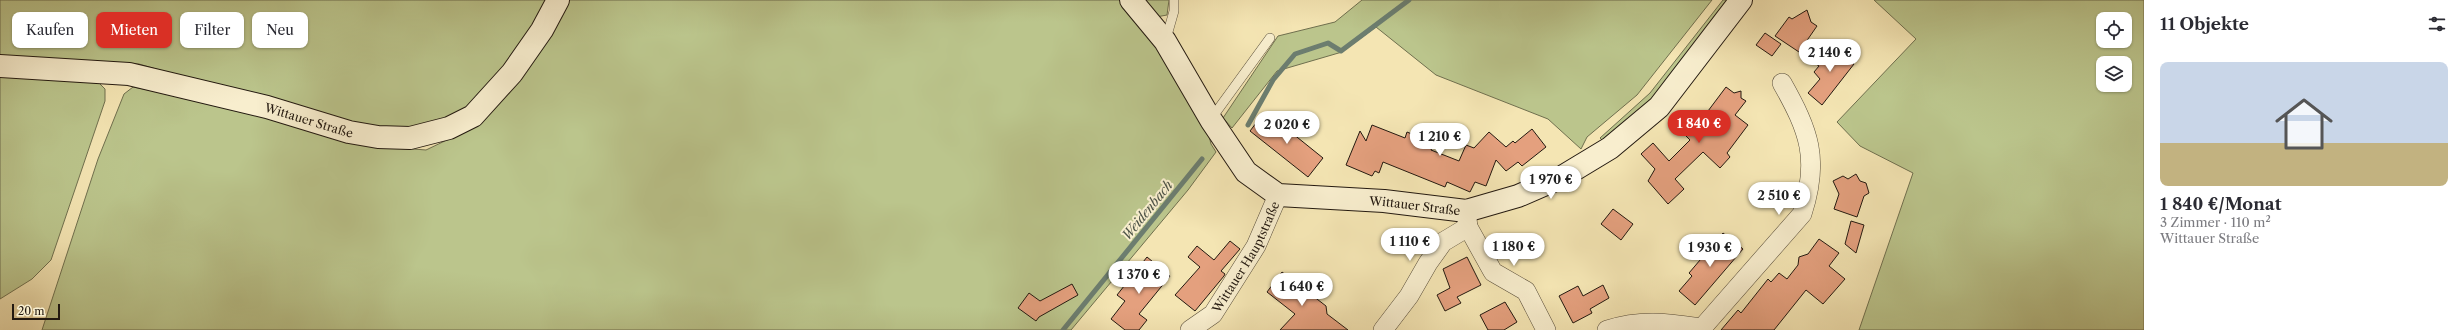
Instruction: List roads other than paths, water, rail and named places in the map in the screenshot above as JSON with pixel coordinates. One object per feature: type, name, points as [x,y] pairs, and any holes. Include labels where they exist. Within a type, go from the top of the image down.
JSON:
[{"type":"street","name":"Wittauer Straße","points":[[0,66],[129,74],[266,107],[349,132],[378,137],[410,138],[449,128],[473,116],[512,73],[542,30],[558,0]]},
{"type":"street","points":[[1131,0],[1165,41],[1211,120],[1246,172],[1278,195]]},
{"type":"street","name":"Wittauer Straße","points":[[1278,195],[1384,201],[1467,219],[1562,177],[1610,148],[1659,107],[1740,0]]},
{"type":"street","points":[[1607,330],[1629,323],[1659,322],[1703,329],[1802,214],[1809,191],[1811,164],[1809,142],[1801,116],[1782,83]]},
{"type":"street","name":"Wittauer Hauptstraße","points":[[1190,330],[1213,314],[1256,246],[1278,195]]},
{"type":"street","points":[[1383,330],[1408,296],[1443,242],[1467,219],[1493,272],[1526,291],[1546,330]]},
{"type":"lane","points":[[1165,41],[1174,11],[1174,0]]},
{"type":"lane","points":[[1211,120],[1270,38]]},
{"type":"waterway","name":"Weidenbach","points":[[1248,125],[1273,80],[1295,54],[1328,43],[1341,51],[1409,0]]},
{"type":"waterway","name":"Weidenbach","points":[[1063,330],[1202,159]]}]
